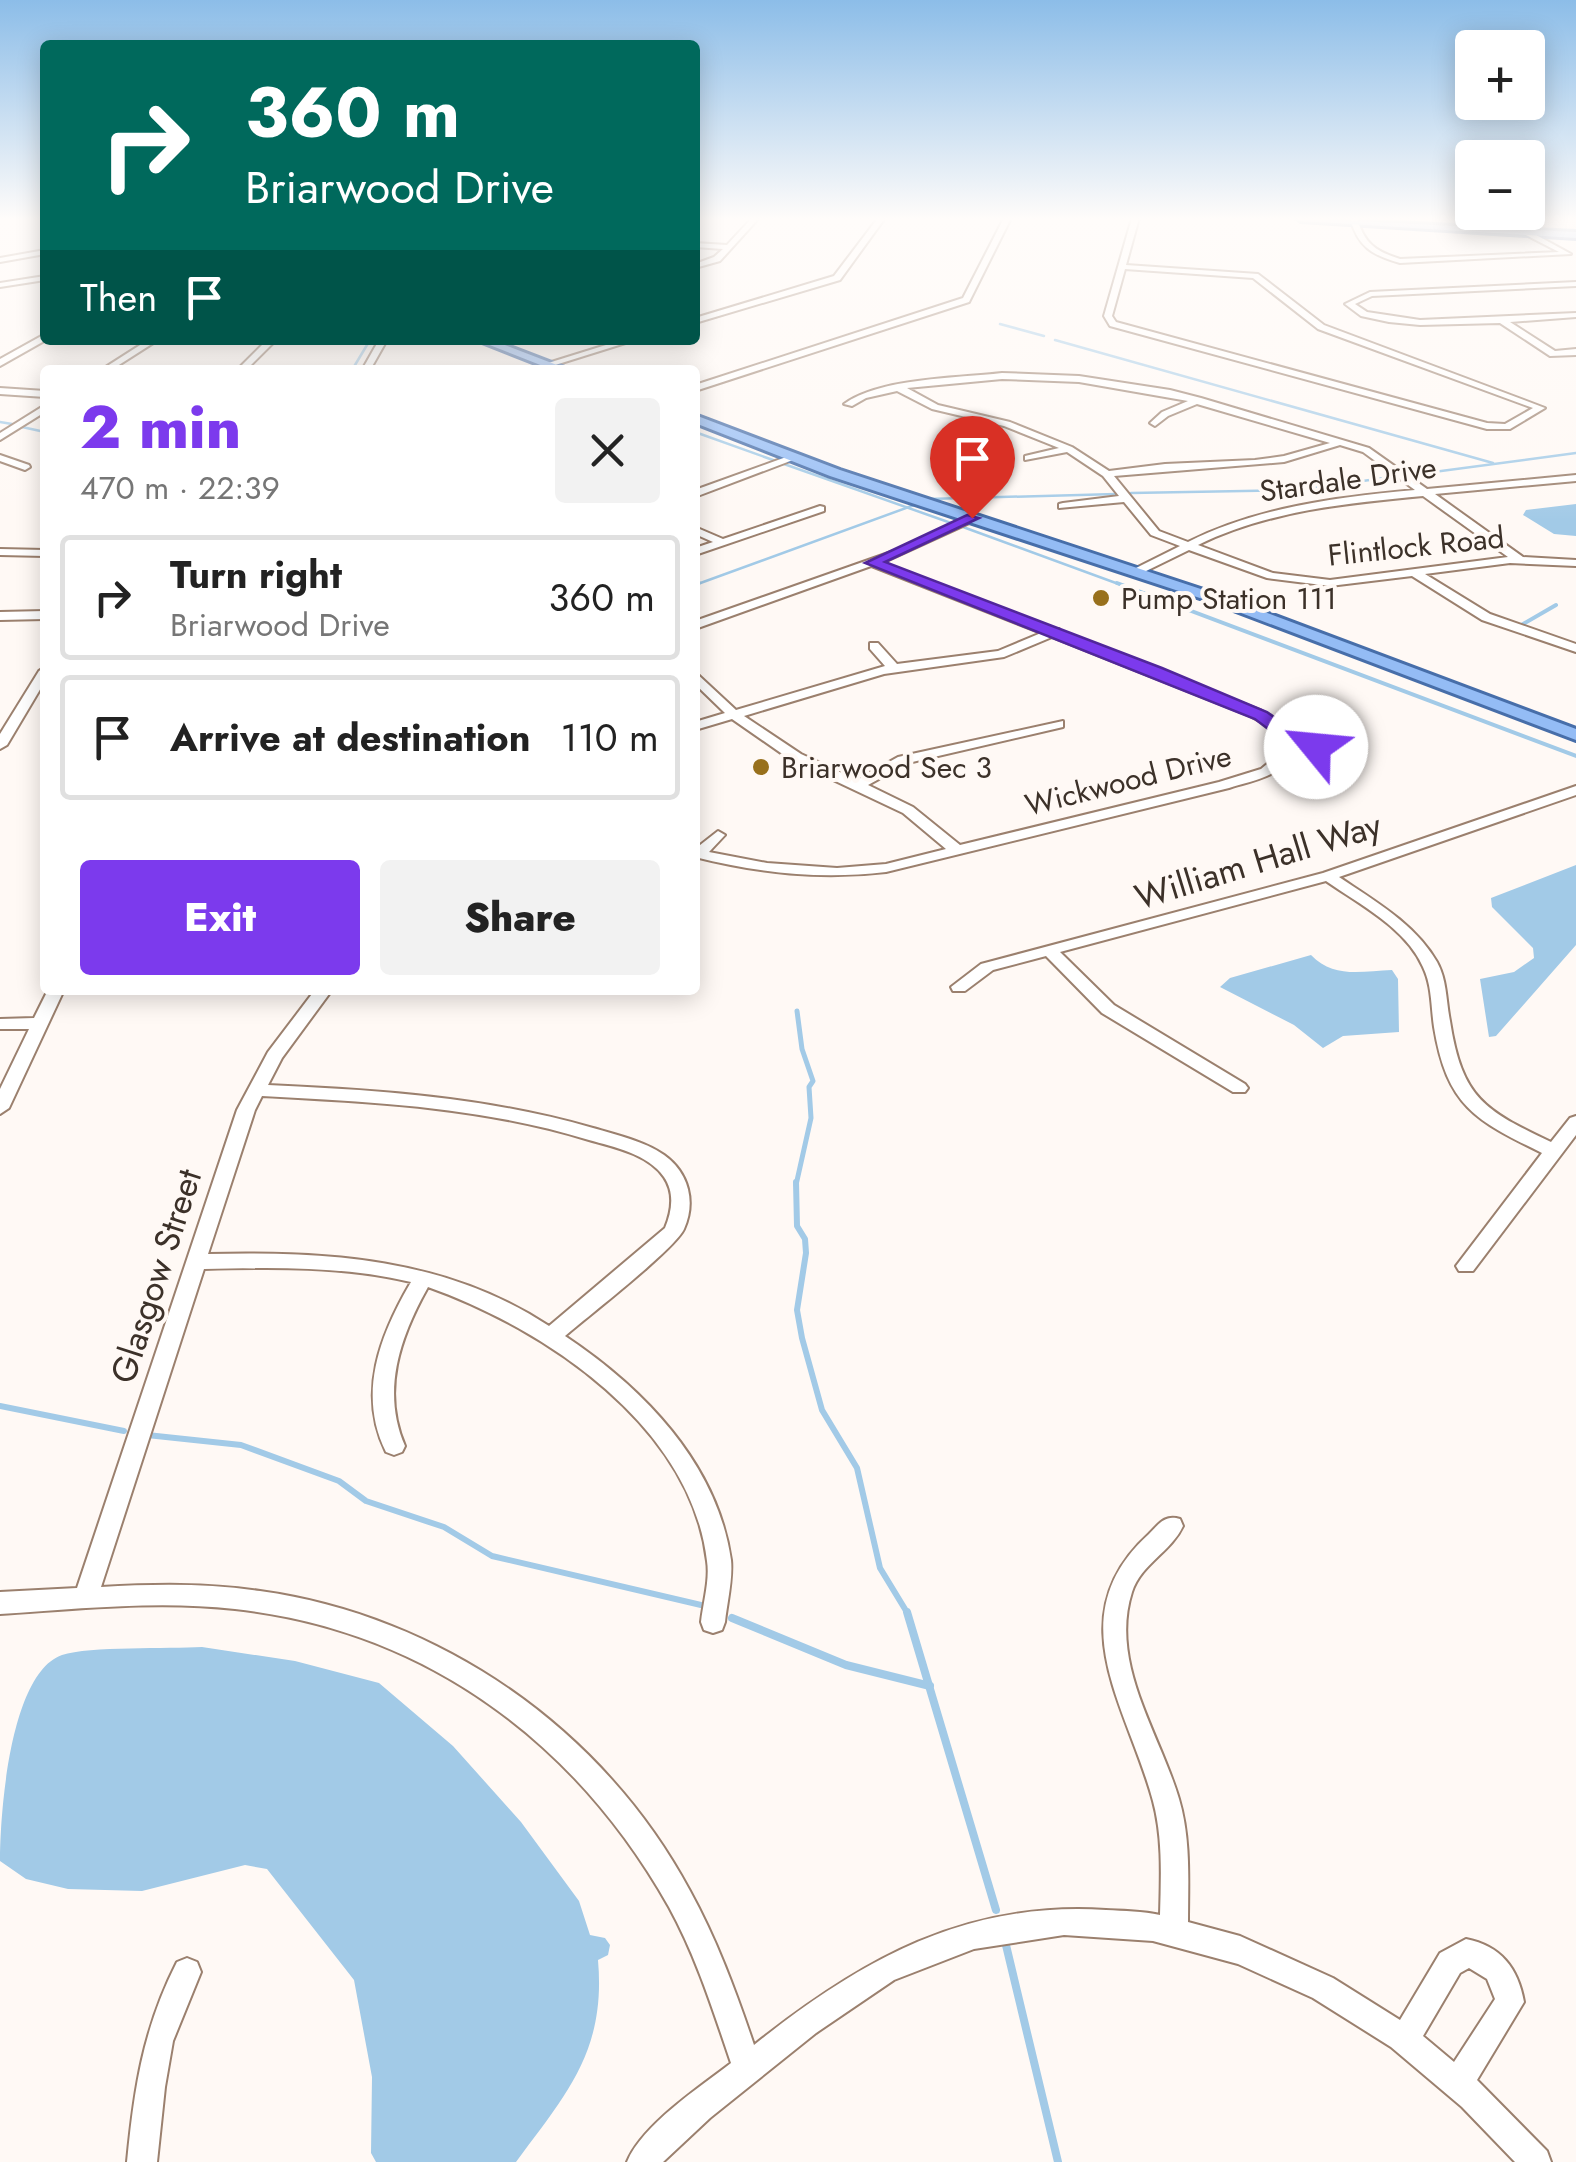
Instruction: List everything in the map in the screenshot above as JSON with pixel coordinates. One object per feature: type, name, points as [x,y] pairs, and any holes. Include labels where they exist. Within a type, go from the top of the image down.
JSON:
[{"type":"main road","points":[[496,345],[548,364]]},
{"type":"main road","points":[[700,421],[793,458],[1138,571],[1576,738]]},
{"type":"street","points":[[700,386],[908,319]]},
{"type":"street","points":[[1108,319],[1120,326],[1487,426],[1507,427],[1540,408],[1321,327],[1311,319]]},
{"type":"street","points":[[1376,319],[1408,323],[1483,319]]},
{"type":"street","points":[[1500,319],[1553,354],[1576,352]]},
{"type":"street","points":[[0,363],[40,340]]},
{"type":"street","points":[[113,365],[146,345]]},
{"type":"street","points":[[246,365],[267,345]]},
{"type":"street","points":[[548,364],[614,345]]},
{"type":"street","points":[[1070,378],[1074,365]]},
{"type":"street","points":[[963,368],[974,378]]},
{"type":"street","points":[[849,404],[863,396],[950,374],[974,378],[1070,378],[1198,400],[1376,455],[1520,560]]},
{"type":"street","name":"Flintlock Road","points":[[897,388],[935,407],[1012,422],[1069,449],[1107,474],[1154,533],[1271,576],[1307,582],[1520,560],[1576,563]]},
{"type":"street","points":[[0,391],[40,394]]},
{"type":"street","points":[[1155,424],[1165,414],[1198,400]]},
{"type":"street","points":[[0,437],[40,411]]},
{"type":"street","points":[[1107,474],[1286,459],[1340,442]]},
{"type":"street","points":[[1029,458],[1069,449]]},
{"type":"street","points":[[0,458],[25,468]]},
{"type":"street","points":[[700,492],[793,458]]},
{"type":"street","name":"Stardale Drive","points":[[1138,571],[1244,521],[1427,492],[1576,478]]},
{"type":"street","points":[[1063,506],[1127,498]]},
{"type":"street","points":[[1320,506],[1340,519]]},
{"type":"street","points":[[700,550],[820,509]]},
{"type":"street","points":[[700,623],[873,563],[972,518]]},
{"type":"street","points":[[700,532],[723,543]]},
{"type":"street","points":[[0,552],[40,553]]},
{"type":"street","name":"Wickwood Drive","points":[[700,855],[773,870],[818,874],[886,868],[1254,776],[1280,762],[1287,745],[1279,729],[1261,716],[873,563]]},
{"type":"street","points":[[1412,572],[1476,612],[1576,648]]},
{"type":"street","points":[[0,616],[40,616]]},
{"type":"street","points":[[700,725],[894,668],[1000,654],[1055,632]]},
{"type":"street","points":[[874,646],[894,668]]},
{"type":"street","points":[[0,745],[40,679]]},
{"type":"street","points":[[700,681],[736,714],[796,756],[911,809],[958,851]]},
{"type":"street","points":[[859,784],[903,760],[1058,724]]},
{"type":"street","points":[[1287,745],[1344,749]]},
{"type":"street","name":"William Hall Way","points":[[959,987],[987,968],[1328,876],[1576,790]]},
{"type":"street","points":[[700,851],[718,835]]},
{"type":"street","points":[[1328,876],[1396,924],[1430,963],[1447,1060],[1462,1093],[1497,1123],[1552,1151]]},
{"type":"street","points":[[1051,952],[1108,1008],[1239,1088]]},
{"type":"street","points":[[0,1108],[54,995]]},
{"type":"street","name":"Glasgow Street","points":[[85,1599],[232,1147],[255,1090],[284,1040],[320,995]]},
{"type":"street","points":[[0,1024],[41,1023]]},
{"type":"street","points":[[255,1090],[410,1097],[480,1106],[576,1128],[656,1158],[669,1169],[681,1191],[680,1216],[673,1232],[550,1336]]},
{"type":"street","points":[[1466,1266],[1576,1122]]},
{"type":"street","points":[[195,1262],[334,1262],[424,1277],[482,1298],[550,1336],[635,1404],[663,1436],[693,1481],[712,1519],[720,1550],[720,1588],[713,1622]]},
{"type":"street","points":[[394,1446],[385,1430],[381,1406],[392,1346],[409,1302],[424,1277]]},
{"type":"street","points":[[1172,1526],[1136,1561],[1119,1598],[1114,1638],[1120,1672],[1172,1825],[1174,1930]]},
{"type":"street","points":[[0,1603],[220,1598],[326,1614],[428,1651],[499,1692],[570,1750],[646,1841],[698,1932],[720,1981],[748,2068]]},
{"type":"street","points":[[642,2162],[707,2100],[840,1996],[888,1968],[947,1944],[997,1930],[1096,1922],[1174,1930],[1254,1954],[1344,1998],[1406,2038],[1459,2081],[1536,2162]]},
{"type":"street","points":[[1406,2038],[1450,1962],[1466,1954],[1486,1959],[1504,1978],[1510,2002],[1459,2081]]},
{"type":"street","points":[[142,2162],[156,2041],[166,2008],[187,1972]]},
{"type":"water","points":[[1576,504],[1576,536],[1554,534],[1523,515],[1526,510]]},
{"type":"water","points":[[1576,865],[1576,945],[1496,1036],[1489,1037],[1480,979],[1514,972],[1534,958],[1533,948],[1492,907],[1491,898]]},
{"type":"water","points":[[1311,955],[1339,971],[1392,970],[1398,979],[1399,1032],[1343,1036],[1323,1048],[1294,1025],[1220,987],[1230,978]]},
{"type":"water","points":[[202,1647],[295,1661],[379,1683],[453,1746],[521,1822],[579,1901],[590,1935],[605,1938],[610,1945],[608,1955],[598,1960],[599,1992],[589,2046],[566,2092],[516,2162],[376,2162],[371,2153],[372,2077],[354,1980],[267,1869],[245,1865],[142,1891],[68,1889],[26,1879],[0,1861],[2,1811],[12,1747],[30,1688],[44,1667],[74,1652]]},
{"type":"waterway","points":[[1000,324],[1044,336]]},
{"type":"waterway","points":[[1055,340],[1493,463]]},
{"type":"waterway","points":[[355,365],[367,345]]},
{"type":"waterway","points":[[0,422],[12,424]]},
{"type":"waterway","points":[[22,427],[40,431]]},
{"type":"waterway","points":[[700,434],[773,460]]},
{"type":"waterway","points":[[1411,475],[1576,453]]},
{"type":"waterway","points":[[784,464],[907,508]]},
{"type":"waterway","points":[[1131,493],[1299,490],[1398,476]]},
{"type":"waterway","points":[[928,499],[1116,494]]},
{"type":"waterway","points":[[907,508],[917,504]]},
{"type":"waterway","points":[[700,583],[907,508]]},
{"type":"waterway","points":[[907,508],[951,523]]},
{"type":"waterway","points":[[963,527],[1124,586]]},
{"type":"waterway","points":[[1117,583],[1576,756]]},
{"type":"waterway","points":[[1518,627],[1556,605]]},
{"type":"waterway","points":[[796,1185],[811,1118],[809,1087],[813,1081],[802,1049],[797,1011]]},
{"type":"waterway","points":[[796,1185],[797,1226],[805,1239],[806,1253],[797,1310],[802,1338],[822,1410],[857,1468],[880,1568],[907,1613]]},
{"type":"waterway","points":[[0,1406],[124,1431]]},
{"type":"waterway","points":[[147,1435],[241,1445],[339,1481],[366,1501],[444,1527],[492,1556],[701,1605]]},
{"type":"waterway","points":[[907,1613],[929,1686]]},
{"type":"waterway","points":[[732,1618],[846,1665],[929,1686]]},
{"type":"waterway","points":[[929,1686],[996,1910]]},
{"type":"waterway","points":[[1005,1941],[1058,2162]]},
{"type":"place","name":"Pump Station 111","points":[[1101,598]]},
{"type":"place","name":"Briarwood Sec 3","points":[[761,767]]},
{"type":"route","points":[[972,518],[873,563],[1156,671],[1261,716],[1279,729],[1287,745],[1316,747]]}]
